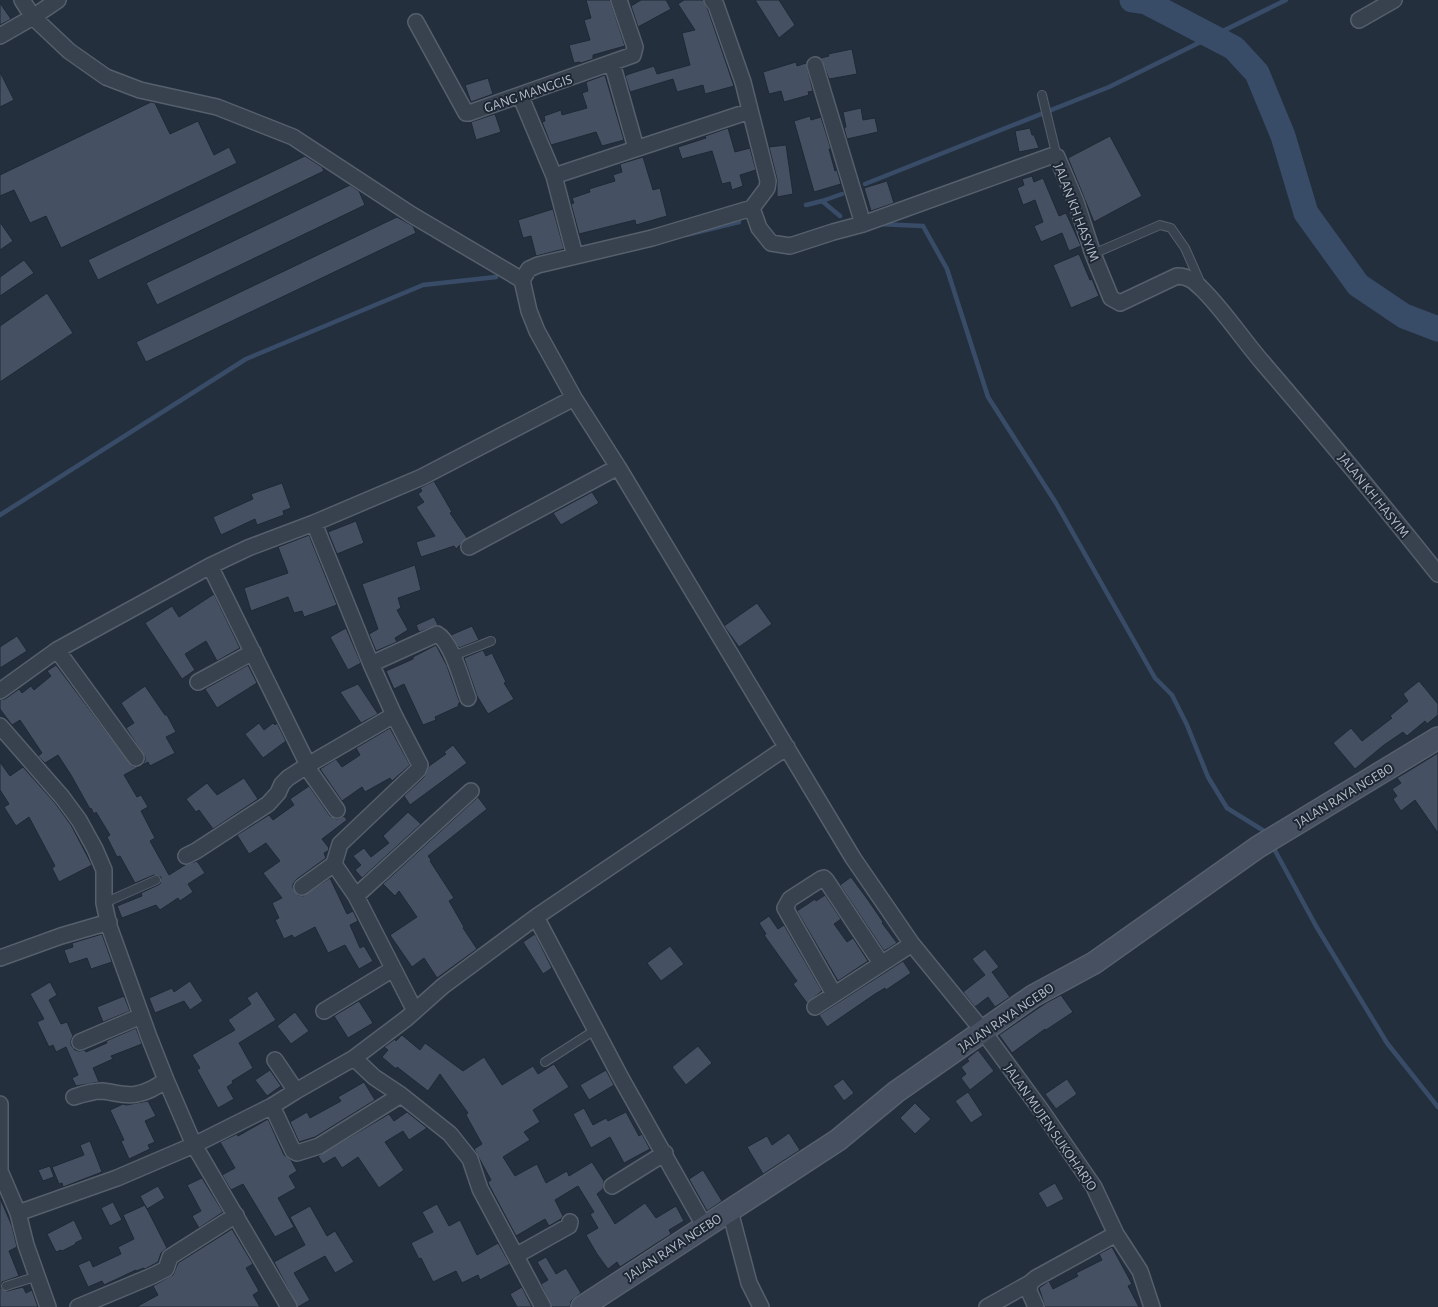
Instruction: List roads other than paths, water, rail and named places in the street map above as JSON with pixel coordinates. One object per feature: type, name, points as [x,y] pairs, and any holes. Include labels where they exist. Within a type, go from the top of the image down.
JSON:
[{"type":"street","points":[[22,0],[32,17],[69,51],[106,77],[140,90],[217,107],[293,137],[316,150],[412,215],[522,280],[529,269],[538,265],[652,238],[752,208],[767,188],[768,180],[743,82],[718,2]]},
{"type":"street","points":[[0,36],[58,0]]},
{"type":"street","name":"GANG MANGGIS","points":[[416,22],[466,113],[612,64],[633,55],[635,47],[619,0]]},
{"type":"street","points":[[1359,20],[1394,0]]},
{"type":"street","points":[[612,64],[636,148]]},
{"type":"street","points":[[815,65],[863,224]]},
{"type":"street","points":[[520,95],[554,176],[575,256]]},
{"type":"street","points":[[554,176],[750,111]]},
{"type":"street","name":"JALAN KH HASYIM","points":[[752,208],[759,228],[771,243],[790,246],[863,224],[1042,159],[1051,156],[1057,157],[1076,202],[1093,254],[1111,298],[1120,303],[1178,276],[1185,276],[1204,290],[1438,574]]},
{"type":"street","name":"JALAN MUJEN SUKOHARJO","points":[[522,280],[528,311],[574,398],[853,858],[912,944],[983,1031],[1094,1187],[1116,1234],[1140,1270],[1152,1307]]},
{"type":"street","points":[[0,691],[57,650],[210,566],[248,548],[314,523],[422,477],[574,398]]},
{"type":"street","points":[[469,547],[618,468]]},
{"type":"street","points":[[302,887],[334,864],[340,844],[418,770],[420,765],[394,715],[371,664],[314,523]]},
{"type":"street","points":[[210,566],[307,766],[336,810]]},
{"type":"street","points":[[371,664],[438,634],[443,638],[453,656],[468,698]]},
{"type":"street","points":[[57,650],[136,758]]},
{"type":"street","points":[[198,682],[253,652]]},
{"type":"street","points":[[186,856],[268,804],[288,778],[394,715]]},
{"type":"street","points":[[0,726],[62,797],[79,820],[104,870],[104,904],[108,922],[166,1080],[194,1145],[289,1307]]},
{"type":"street","name":"JALAN RAYA NGEBO","points":[[582,1307],[838,1140],[896,1092],[1033,996],[1094,963],[1258,847],[1438,738]]},
{"type":"street","points":[[18,1213],[117,1178],[194,1145],[272,1106],[354,1058],[416,1011],[444,986],[536,917],[787,748]]},
{"type":"street","points":[[356,896],[471,791]]},
{"type":"street","points":[[334,864],[356,896],[416,1011]]},
{"type":"street","points":[[834,994],[785,908],[790,899],[824,878],[881,963]]},
{"type":"street","points":[[536,917],[622,1080],[665,1153],[705,1227]]},
{"type":"street","points":[[0,958],[61,936],[108,922]]},
{"type":"street","points":[[815,1007],[912,944]]},
{"type":"street","points":[[324,1011],[393,969]]},
{"type":"street","points":[[80,1042],[141,1016]]},
{"type":"street","points":[[354,1058],[374,1077],[401,1095],[450,1134],[470,1158],[480,1189],[543,1307]]},
{"type":"street","points":[[275,1060],[296,1091]]},
{"type":"street","points":[[74,1097],[94,1091],[121,1095],[139,1094],[154,1088],[166,1080]]},
{"type":"street","points":[[272,1106],[293,1151],[297,1153],[319,1146],[401,1095]]},
{"type":"street","points":[[0,1104],[0,1171],[18,1213],[26,1246],[48,1307]]},
{"type":"street","points":[[612,1186],[665,1153]]},
{"type":"street","points":[[730,1211],[749,1283],[761,1307]]},
{"type":"street","points":[[78,1307],[166,1269],[170,1257],[236,1215]]},
{"type":"street","points":[[516,1255],[569,1226],[570,1222]]},
{"type":"street","points":[[987,1307],[1116,1234]]},
{"type":"street","points":[[1030,1283],[1030,1291],[1036,1307]]},
{"type":"lane","points":[[1042,95],[1057,157]]},
{"type":"lane","points":[[1093,254],[1160,225],[1171,228],[1185,248],[1204,290]]},
{"type":"lane","points":[[453,656],[490,641]]},
{"type":"lane","points":[[104,904],[156,880]]},
{"type":"lane","points":[[545,1062],[595,1030]]},
{"type":"lane","points":[[6,1286],[38,1276]]},
{"type":"waterway","points":[[1132,0],[1146,2],[1234,48],[1257,73],[1283,136],[1306,213],[1358,285],[1404,316],[1438,329]]},
{"type":"waterway","points":[[865,184],[1109,87],[1286,0]]},
{"type":"waterway","points":[[806,205],[842,194]]},
{"type":"waterway","points":[[822,201],[840,216]]},
{"type":"waterway","points":[[686,235],[739,222]]},
{"type":"waterway","points":[[878,224],[923,226],[947,269],[988,397],[1056,503],[1155,678],[1172,695],[1187,725],[1208,777],[1227,808],[1264,831],[1267,836]]},
{"type":"waterway","points":[[0,515],[246,359],[423,285],[496,277]]},
{"type":"waterway","points":[[1272,845],[1316,926],[1387,1043],[1438,1107]]}]
